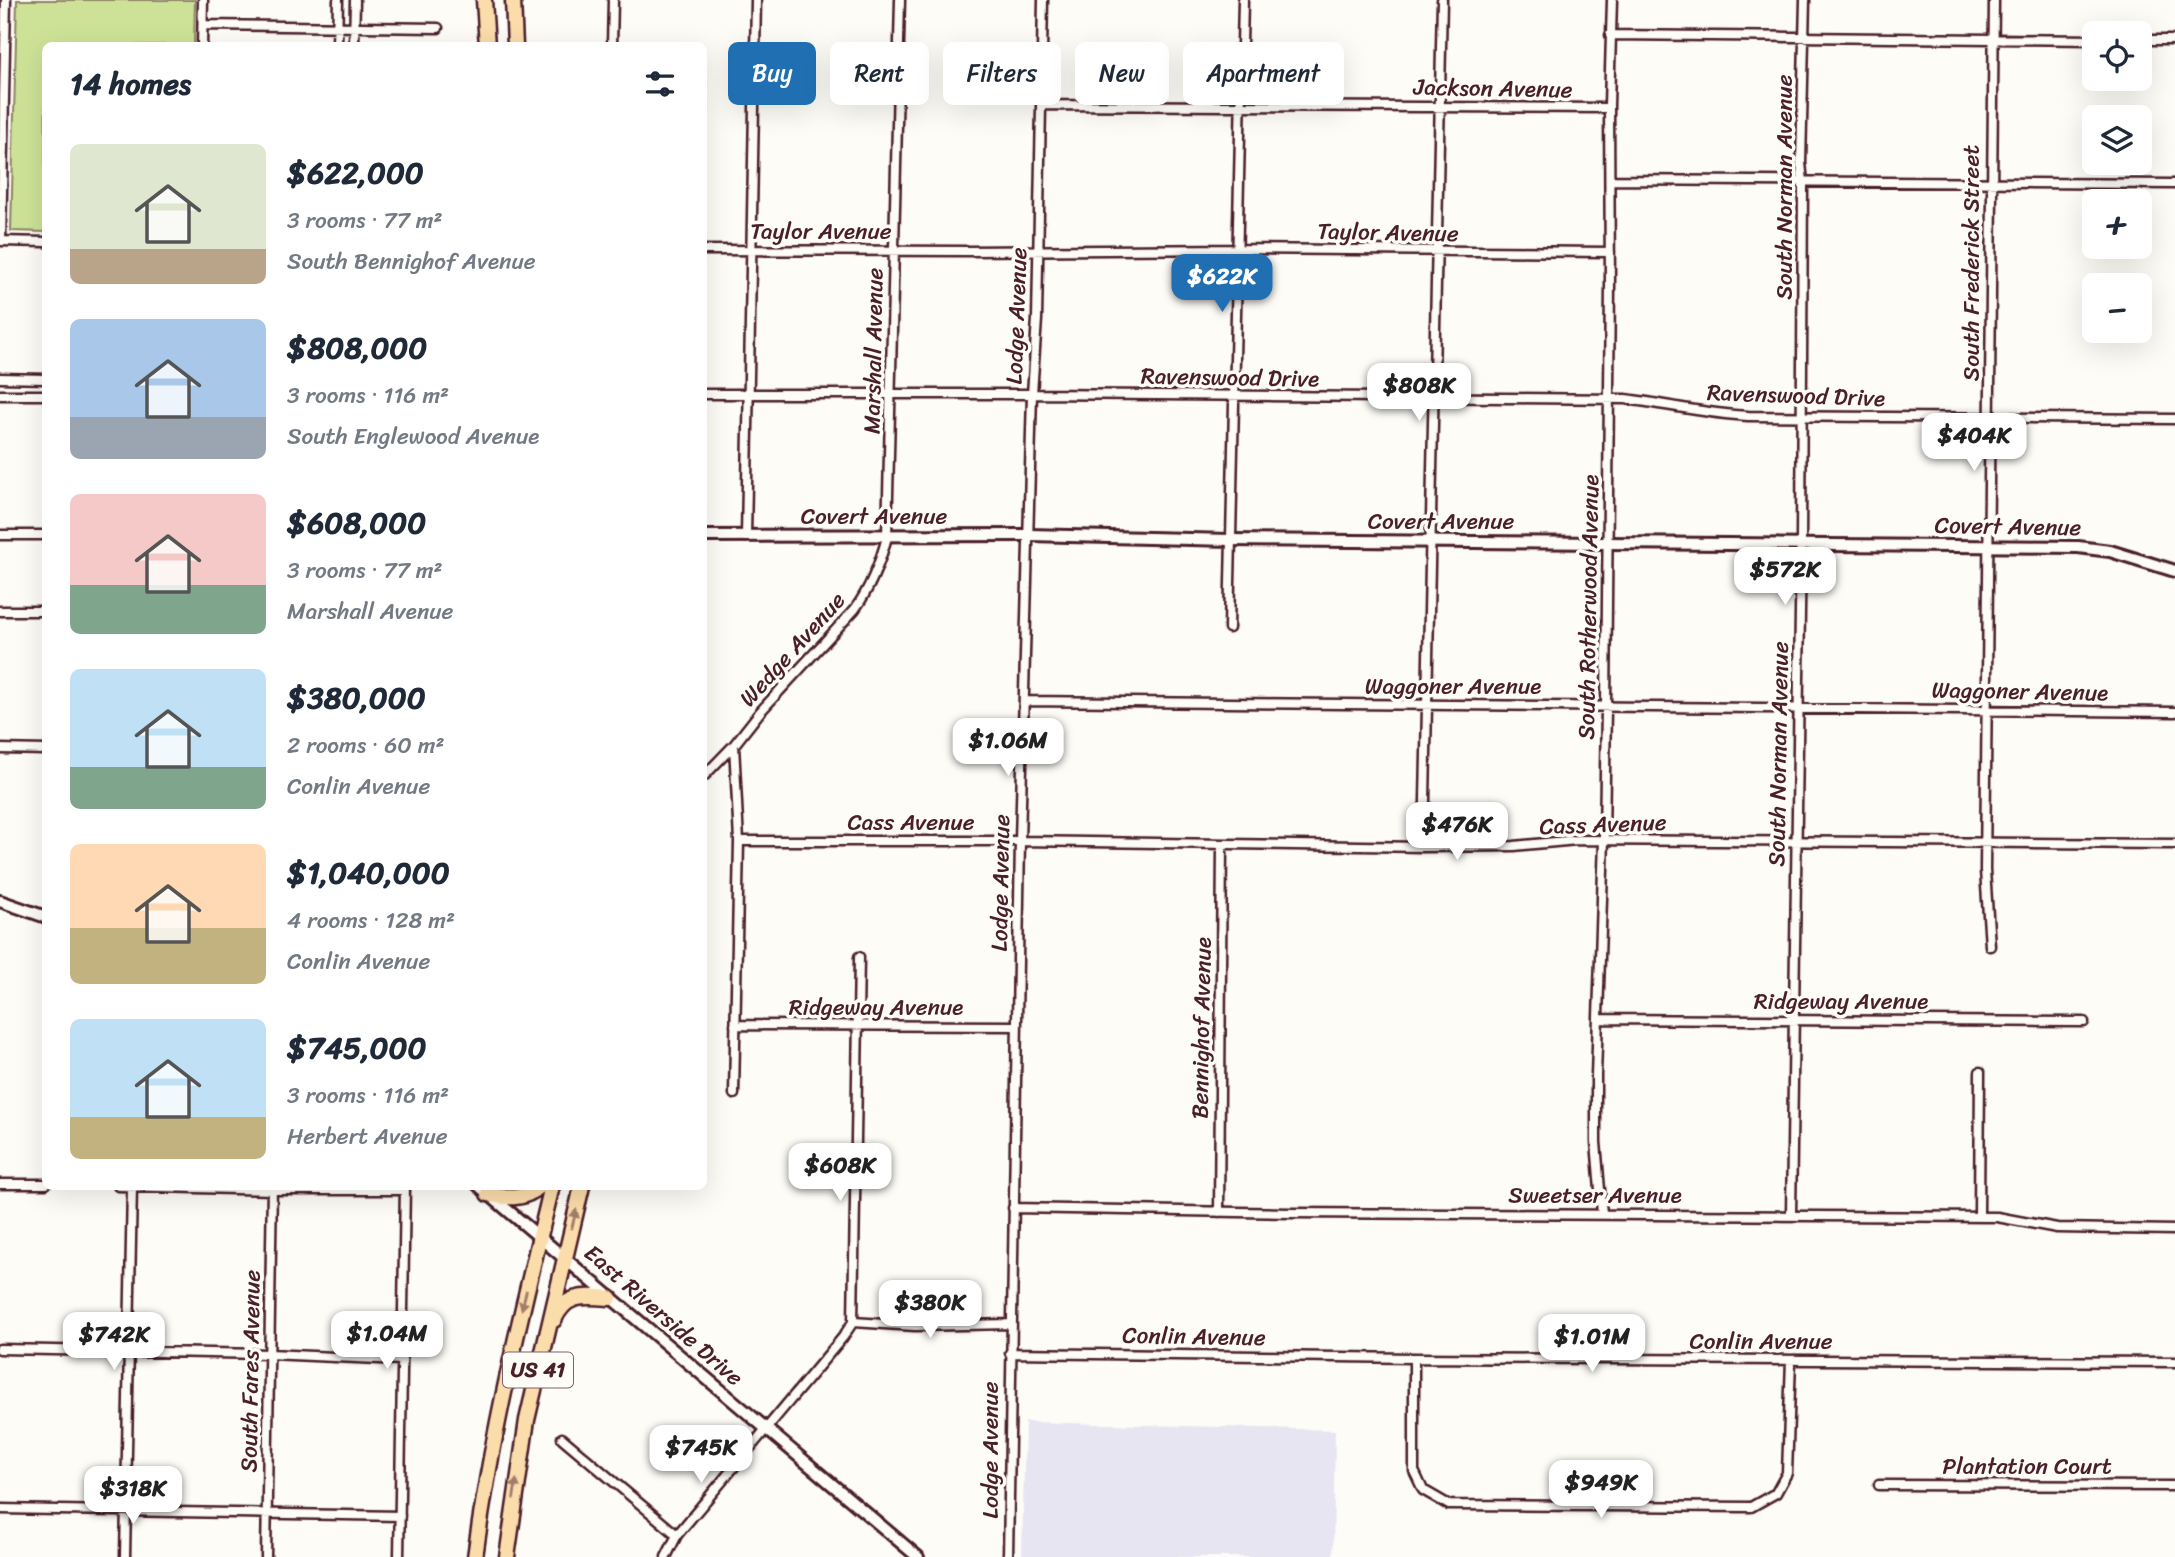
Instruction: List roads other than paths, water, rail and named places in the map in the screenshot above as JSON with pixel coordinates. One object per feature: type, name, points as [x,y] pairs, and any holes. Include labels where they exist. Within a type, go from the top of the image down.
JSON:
[{"type":"highway","points":[[484,0],[487,42]]},
{"type":"highway","points":[[513,0],[515,42]]},
{"type":"highway","points":[[484,1190],[515,1198],[526,1196],[534,1190]]},
{"type":"highway","name":"US 41","points":[[475,1557],[499,1408],[551,1190]]},
{"type":"highway","name":"US 41","points":[[507,1557],[517,1477],[540,1357],[581,1190]]},
{"type":"highway","points":[[540,1357],[555,1316],[565,1302],[583,1297],[610,1298]]},
{"type":"main road","name":"Covert Avenue","points":[[707,537],[1028,536],[2078,547],[2100,549],[2175,571]]},
{"type":"main road","points":[[0,901],[42,916]]},
{"type":"main road","name":"East Riverside Drive","points":[[484,1190],[918,1557]]},
{"type":"street","points":[[6,0],[0,241],[42,242]]},
{"type":"street","points":[[202,42],[203,0]]},
{"type":"street","points":[[337,42],[338,0]]},
{"type":"street","points":[[354,42],[355,0]]},
{"type":"street","points":[[612,42],[613,0]]},
{"type":"street","points":[[746,537],[756,0]]},
{"type":"street","name":"Marshall Avenue","points":[[875,574],[887,537],[900,0]]},
{"type":"street","name":"Lodge Avenue","points":[[1042,42],[1043,0]]},
{"type":"street","points":[[1229,628],[1242,0]]},
{"type":"street","points":[[1424,848],[1442,0]]},
{"type":"street","name":"South Rotherwood Avenue","points":[[1602,1214],[1597,1142],[1598,1019],[1606,707],[1612,0]]},
{"type":"street","name":"South Norman Avenue","points":[[1791,1214],[1801,544],[1801,163],[1805,0]]},
{"type":"street","name":"South Frederick Street","points":[[1990,946],[1985,888],[1985,843],[1994,0]]},
{"type":"street","points":[[203,25],[438,28]]},
{"type":"street","points":[[1610,35],[2082,40]]},
{"type":"street","points":[[2152,40],[2175,40]]},
{"type":"street","name":"Jackson Avenue","points":[[1061,104],[1609,108]]},
{"type":"street","name":"Lodge Avenue","points":[[1008,1557],[1020,842],[1032,394],[1037,319],[1041,105]]},
{"type":"street","points":[[1611,180],[2175,184]]},
{"type":"street","name":"Taylor Avenue","points":[[707,250],[1237,249],[1610,252]]},
{"type":"street","points":[[0,378],[42,379]]},
{"type":"street","points":[[0,394],[42,395]]},
{"type":"street","name":"Ravenswood Drive","points":[[707,394],[1609,399],[1653,402],[1711,414],[2175,419]]},
{"type":"street","points":[[0,535],[42,535]]},
{"type":"street","name":"Wedge Avenue","points":[[707,773],[855,609],[867,594],[875,574]]},
{"type":"street","points":[[0,618],[0,611],[42,611]]},
{"type":"street","name":"Waggoner Avenue","points":[[1024,701],[2175,712]]},
{"type":"street","points":[[734,745],[739,841],[734,1094]]},
{"type":"street","points":[[0,749],[42,750]]},
{"type":"street","name":"Cass Avenue","points":[[739,841],[1424,848],[1514,846],[1567,840],[2175,844]]},
{"type":"street","name":"Bennighof Avenue","points":[[1219,1212],[1222,846]]},
{"type":"street","points":[[666,1557],[677,1535],[853,1322],[859,957]]},
{"type":"street","name":"Ridgeway Avenue","points":[[1598,1019],[2084,1022]]},
{"type":"street","name":"Ridgeway Avenue","points":[[735,1025],[1017,1026]]},
{"type":"street","points":[[1979,1216],[1980,1072]]},
{"type":"street","points":[[0,1184],[42,1184]]},
{"type":"street","points":[[125,1557],[132,1190]]},
{"type":"street","name":"South Fares Avenue","points":[[265,1557],[272,1190]]},
{"type":"street","points":[[399,1557],[405,1190]]},
{"type":"street","name":"Sweetser Avenue","points":[[1013,1208],[1219,1212],[1979,1216],[2014,1218],[2057,1228],[2175,1230]]},
{"type":"street","points":[[853,1322],[915,1326],[1011,1324]]},
{"type":"street","points":[[0,1349],[269,1353],[401,1360]]},
{"type":"street","name":"Conlin Avenue","points":[[1010,1353],[2175,1362]]},
{"type":"street","points":[[1414,1358],[1413,1471],[1423,1490],[1449,1504],[1737,1507],[1751,1507],[1776,1493],[1787,1473],[1791,1360]]},
{"type":"street","points":[[562,1438],[677,1535]]},
{"type":"street","name":"Plantation Court","points":[[1879,1485],[2175,1486]]},
{"type":"street","points":[[0,1509],[400,1516]]}]
